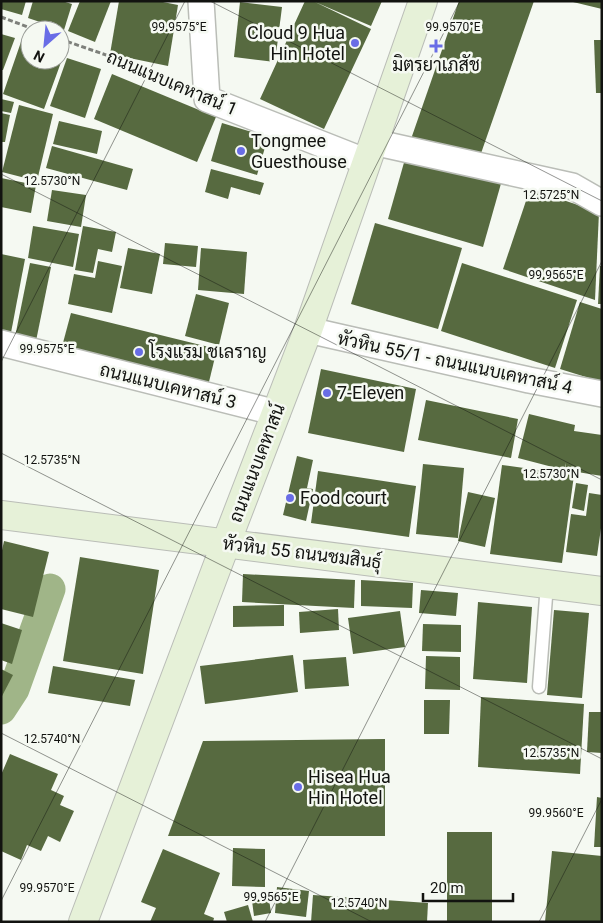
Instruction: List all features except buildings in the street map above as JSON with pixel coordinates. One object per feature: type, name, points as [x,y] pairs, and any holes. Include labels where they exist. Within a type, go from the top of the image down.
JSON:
[{"type":"street","points":[[201,1],[207,99]]},
{"type":"street","name":"ถนนแนบเคหาสน์","points":[[83,922],[308,330],[423,1]]},
{"type":"street","name":"ถนนแนบเคหาสน์ 1","points":[[207,99],[370,152],[572,186],[602,203]]},
{"type":"street","name":"หัวหิน 55/1 - ถนนแนบเคหาสน์ 4","points":[[308,330],[530,380],[602,394]]},
{"type":"street","name":"ถนนแนบเคหาสน์ 3","points":[[1,343],[277,413]]},
{"type":"street","name":"หัวหิน 55 ถนนชมสินธุ์","points":[[1,515],[602,591]]},
{"type":"lane","points":[[539,687],[547,584]]},
{"type":"path","points":[[1,17],[20,24]]},
{"type":"path","name":"ถนนแนบเคหาสน์ 1","points":[[70,42],[109,56],[207,99]]},
{"type":"waterway","points":[[1,709],[14,689],[50,589]]},
{"type":"place","name":"Cloud 9 Hua Hin Hotel","points":[[355,43]]},
{"type":"place","name":"มิตรยาเภสัช","points":[[436,46]]},
{"type":"place","name":"Tongmee Guesthouse","points":[[241,151]]},
{"type":"place","name":"โรงแรม ชเลราญ","points":[[139,352]]},
{"type":"place","name":"7-Eleven","points":[[327,393]]},
{"type":"place","name":"Food court","points":[[290,498]]},
{"type":"place","name":"Hisea Hua Hin Hotel","points":[[298,787]]}]
